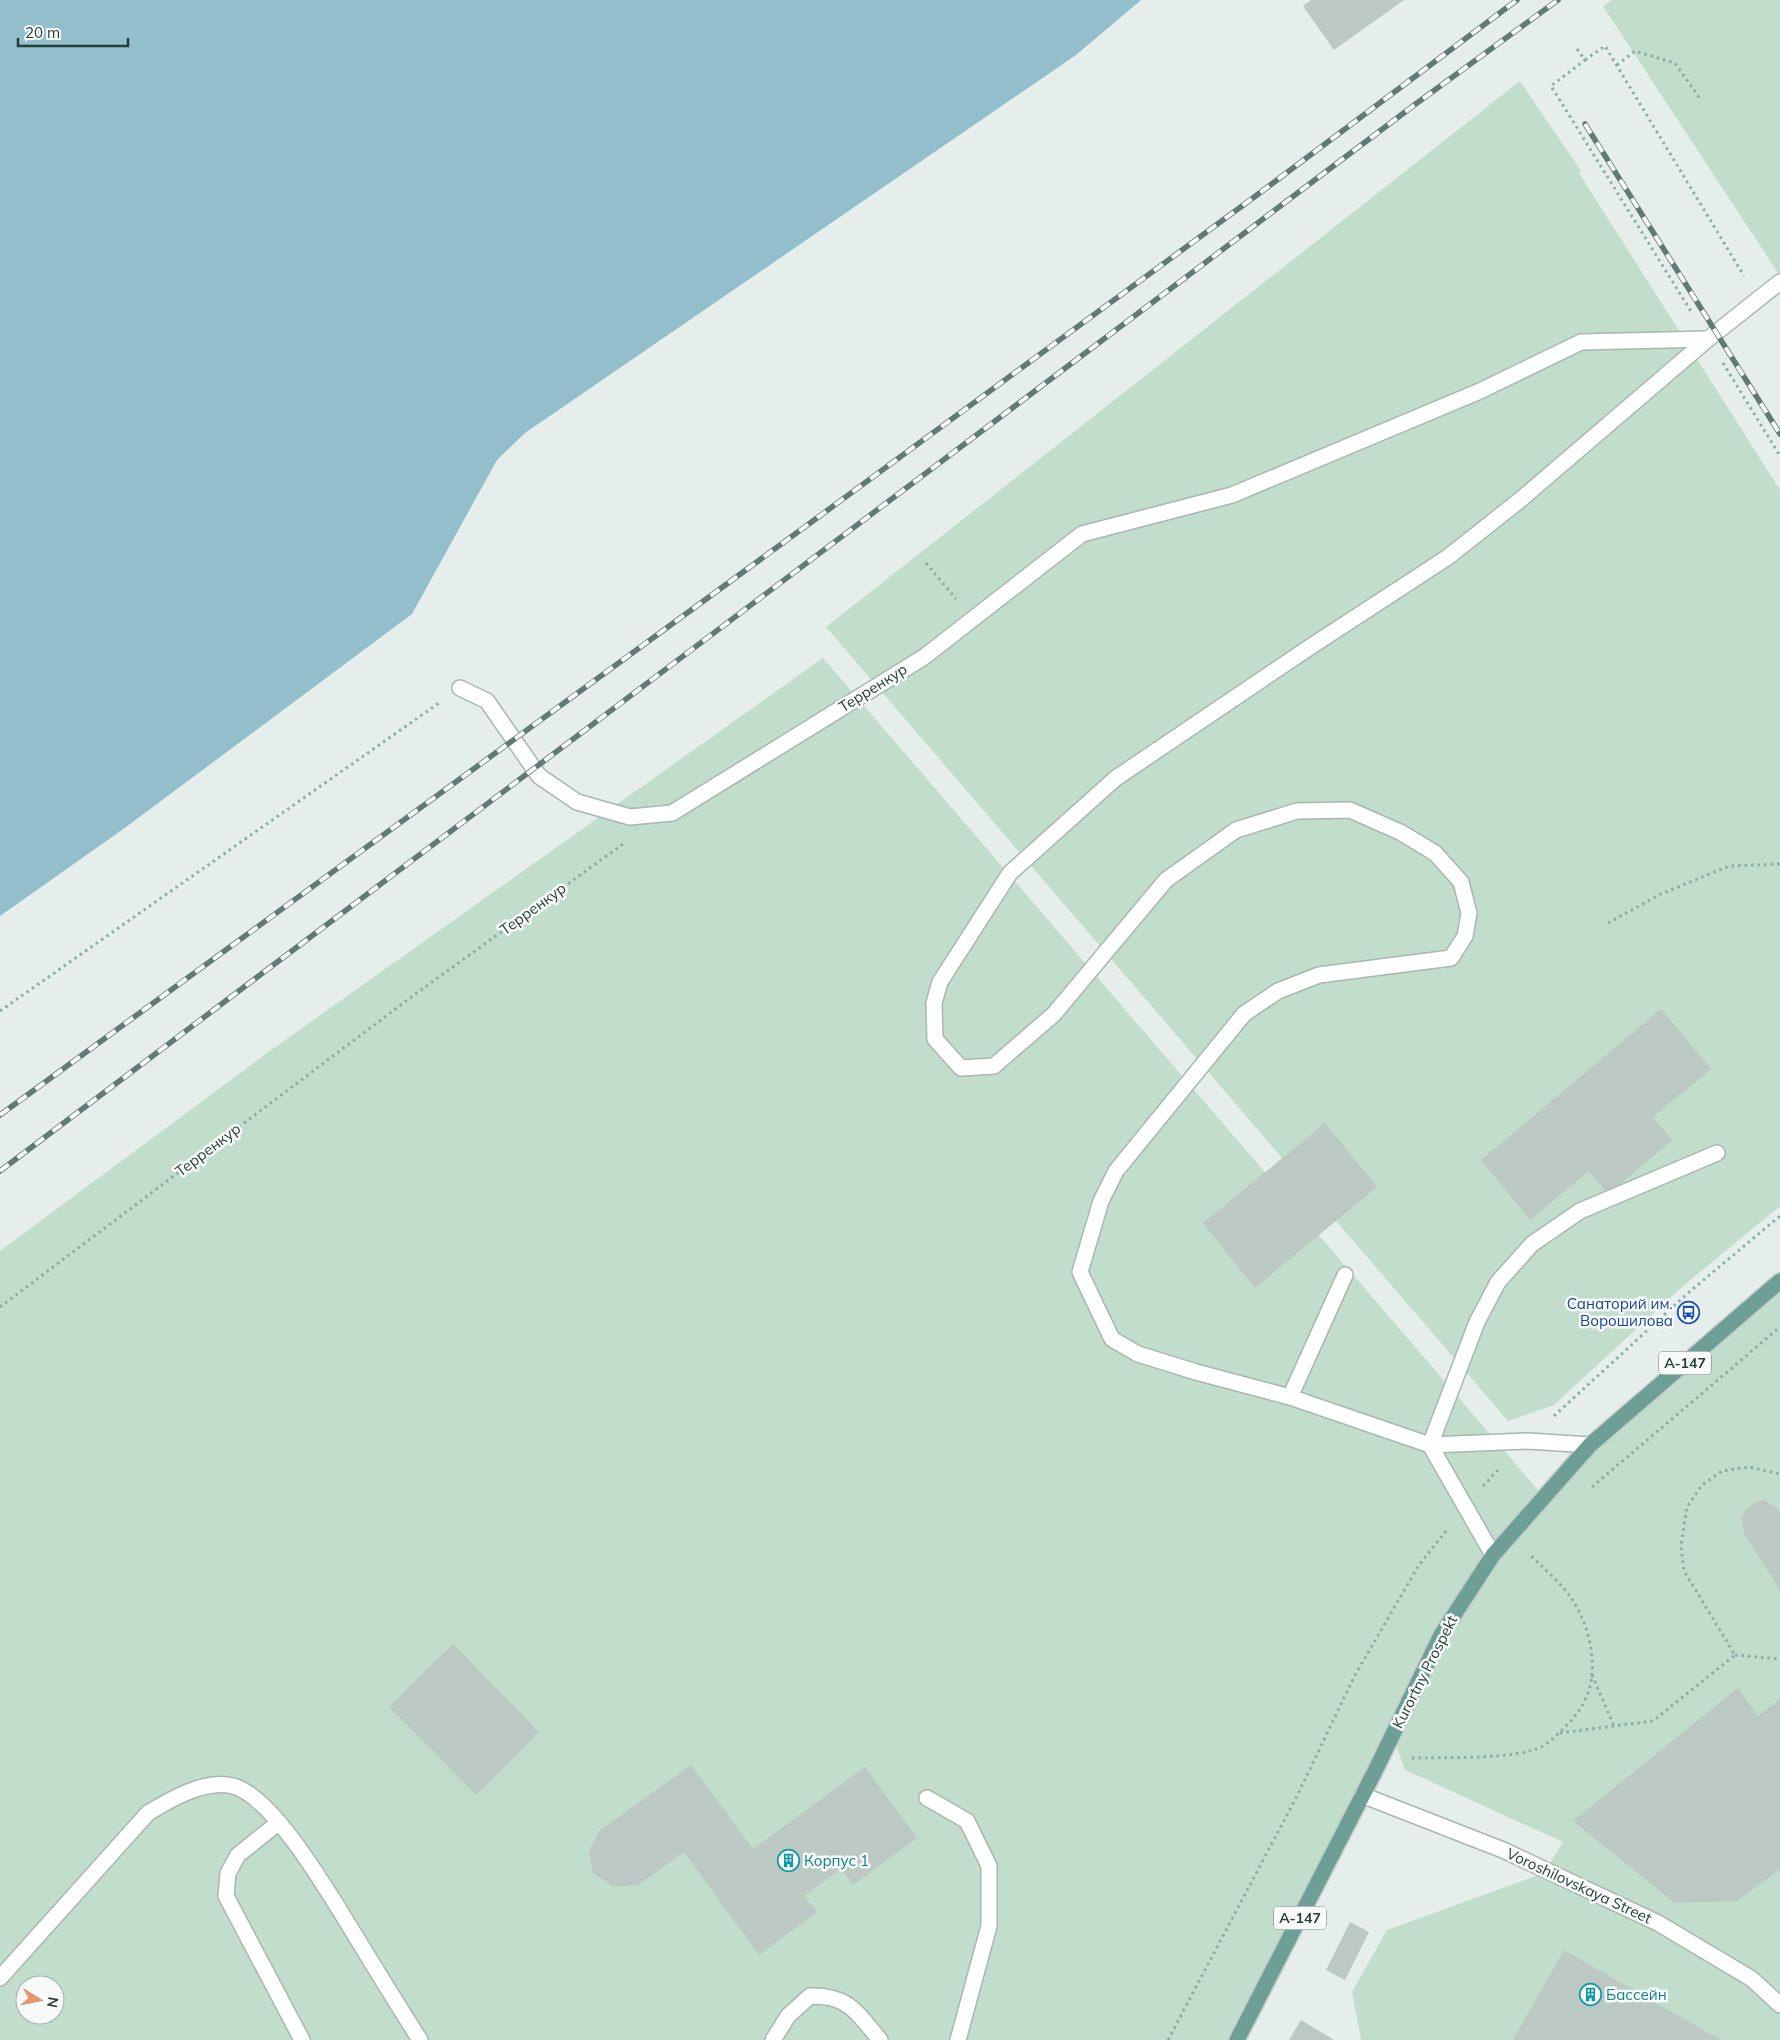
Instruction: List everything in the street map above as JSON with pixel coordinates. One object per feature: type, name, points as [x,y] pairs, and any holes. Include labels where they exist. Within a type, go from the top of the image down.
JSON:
[{"type":"main road","name":"Kurortny Prospekt","points":[[1237,2040],[1441,1635],[1493,1555],[1590,1445],[1780,1281]]},
{"type":"street","points":[[1590,1445],[1528,1441],[1430,1445],[1290,1397],[1196,1372],[1138,1354],[1112,1339],[1080,1272],[1101,1201],[1116,1171],[1244,1014],[1278,992],[1319,975],[1451,958],[1465,936],[1469,913],[1461,882],[1436,853],[1392,828],[1350,810],[1297,811],[1236,830],[1166,880],[1054,1014],[994,1066],[961,1068],[935,1039],[934,1003],[940,982],[1010,872],[1116,778],[1307,649],[1448,557],[1520,500],[1708,339],[1780,282]]},
{"type":"street","name":"Терренкур","points":[[460,688],[487,701],[539,776],[577,802],[630,817],[672,813],[924,656],[1082,534],[1232,495],[1480,391],[1581,342],[1708,339]]},
{"type":"street","points":[[1430,1445],[1477,1322],[1498,1282],[1532,1244],[1580,1212],[1717,1153]]},
{"type":"street","points":[[1290,1397],[1345,1275]]},
{"type":"street","points":[[1430,1445],[1493,1555]]},
{"type":"street","points":[[0,1978],[148,1813],[161,1805],[198,1789],[218,1784],[234,1786],[252,1795],[304,1853],[420,2040]]},
{"type":"street","name":"Voroshilovskaya Street","points":[[1362,1795],[1503,1850],[1658,1923],[1752,1979],[1780,2005]]},
{"type":"street","points":[[927,1798],[967,1821],[989,1866],[990,1926],[958,2040]]},
{"type":"street","points":[[278,1823],[238,1855],[228,1873],[226,1896],[302,2040]]},
{"type":"street","points":[[773,2040],[788,2016],[810,1996],[828,1996],[848,2003],[880,2040]]},
{"type":"path","points":[[1758,300],[1605,46],[1552,86],[1780,456]]},
{"type":"path","points":[[1577,49],[1585,60]]},
{"type":"path","points":[[1617,65],[1635,51],[1675,63],[1701,100]]},
{"type":"path","points":[[926,563],[972,619]]},
{"type":"path","points":[[0,1011],[460,688]]},
{"type":"path","name":"Терренкур","points":[[0,1307],[414,995],[625,842]]},
{"type":"path","points":[[1608,923],[1661,894],[1729,866],[1780,864]]},
{"type":"path","points":[[1168,2040],[1298,1794],[1355,1674],[1419,1565],[1493,1475],[1528,1441],[1688,1293],[1780,1216]]},
{"type":"path","points":[[1586,1493],[1780,1327]]},
{"type":"path","points":[[1735,1655],[1684,1571],[1680,1546],[1687,1507],[1702,1486],[1722,1471],[1749,1467],[1780,1474]]},
{"type":"path","points":[[1523,1561],[1535,1547]]},
{"type":"path","points":[[1404,1758],[1511,1754],[1541,1747],[1560,1733],[1577,1714],[1586,1698],[1592,1674],[1591,1646],[1582,1618],[1569,1595],[1529,1553]]},
{"type":"path","points":[[1560,1733],[1653,1721],[1735,1655],[1780,1659]]},
{"type":"path","points":[[1592,1674],[1614,1727]]},
{"type":"green space","points":[[1612,0],[1780,0],[1780,276],[1603,6]]},
{"type":"green space","points":[[1520,81],[1581,171],[1579,173],[1780,490],[1780,1206],[1682,1287],[1554,1405],[1508,1421],[826,627]]},
{"type":"green space","points":[[823,658],[1544,1497],[1592,1448],[1780,1293],[1780,2040],[1361,2040],[1352,1992],[1387,1930],[1544,1873],[1563,1842],[1405,1770],[1392,1734],[1234,2040],[0,2040],[0,1251],[274,1048]]},
{"type":"water","points":[[0,0],[1141,0],[1076,55],[525,433],[497,460],[412,614],[122,830],[0,916]]},
{"type":"building","points":[[1311,0],[1404,0],[1334,50],[1303,6]]},
{"type":"building","points":[[1661,1009],[1711,1069],[1653,1117],[1672,1140],[1608,1194],[1589,1171],[1530,1220],[1481,1160]]},
{"type":"building","points":[[1325,1123],[1377,1187],[1255,1288],[1203,1223]]},
{"type":"building","points":[[1764,1500],[1775,1506],[1780,1512],[1780,1590],[1745,1535],[1741,1518],[1754,1503]]},
{"type":"building","points":[[453,1644],[539,1732],[476,1795],[389,1707]]},
{"type":"building","points":[[1738,1688],[1758,1716],[1780,1699],[1780,1869],[1737,1901],[1675,1903],[1573,1821]]},
{"type":"building","name":"Корпус 1","points":[[691,1765],[753,1849],[865,1767],[917,1838],[853,1885],[841,1869],[804,1896],[817,1912],[759,1955],[684,1852],[638,1885],[614,1887],[593,1873],[589,1852],[599,1831]]},
{"type":"building","points":[[1350,1922],[1369,1932],[1345,1980],[1326,1970]]},
{"type":"building","name":"Бассейн","points":[[1564,1950],[1721,2040],[1513,2040]]},
{"type":"building","points":[[1301,2020],[1334,2040],[1289,2040]]},
{"type":"railway","points":[[0,1115],[1257,195],[1517,0]]},
{"type":"railway","points":[[0,1171],[1417,103],[1558,0]]},
{"type":"railway","points":[[1585,124],[1780,434]]},
{"type":"place","name":"Санаторий им. Ворошилова","points":[[1689,1313]]},
{"type":"place","name":"Корпус 1","points":[[788,1861]]},
{"type":"place","name":"Бассейн","points":[[1590,1995]]}]
